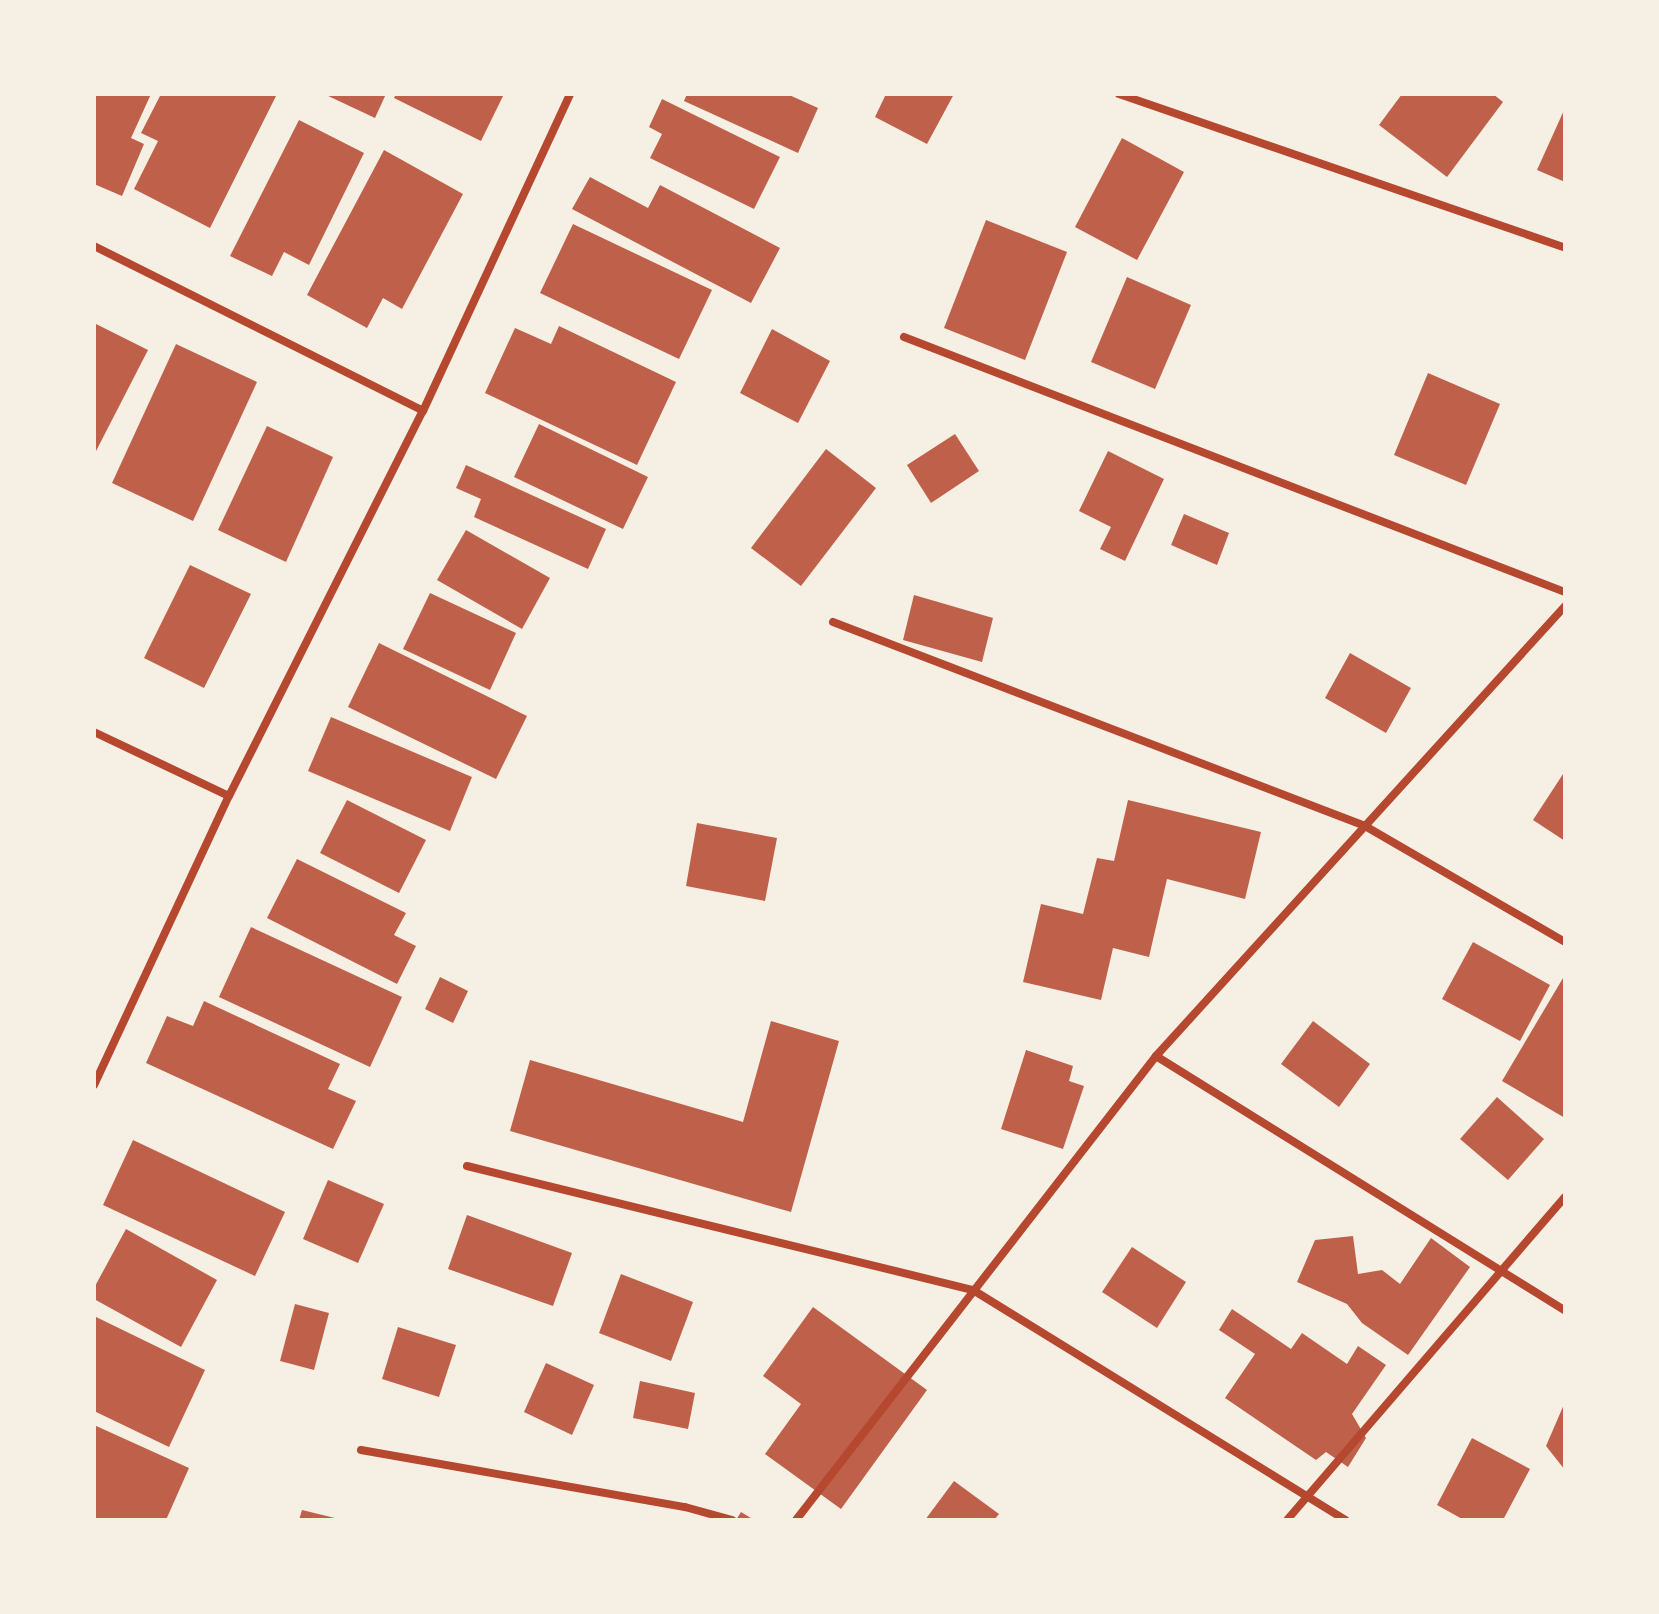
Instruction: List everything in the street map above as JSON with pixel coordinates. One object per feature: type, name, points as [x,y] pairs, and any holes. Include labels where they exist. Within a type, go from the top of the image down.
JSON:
[{"type":"street","points":[[94,1085],[229,796],[423,411],[570,94]]},
{"type":"street","points":[[1119,94],[1565,248]]},
{"type":"street","points":[[94,246],[423,411]]},
{"type":"street","points":[[904,337],[1565,592]]},
{"type":"street","points":[[796,1520],[1156,1056],[1565,606]]},
{"type":"street","points":[[833,622],[1365,826],[1565,942]]},
{"type":"street","points":[[94,732],[229,796]]},
{"type":"street","points":[[1156,1056],[1565,1311]]},
{"type":"street","points":[[467,1166],[973,1290],[1309,1494],[1346,1520]]},
{"type":"street","points":[[1287,1520],[1565,1197]]},
{"type":"street","points":[[361,1450],[685,1507],[732,1520]]},
{"type":"building","points":[[94,94],[151,94],[131,138],[144,144],[122,196],[94,184]]},
{"type":"building","points":[[161,94],[276,96],[210,228],[134,189],[158,141],[141,133]]},
{"type":"building","points":[[324,94],[386,94],[375,118]]},
{"type":"building","points":[[396,94],[504,94],[481,141],[394,98]]},
{"type":"building","points":[[687,94],[787,94],[818,108],[798,153],[684,101]]},
{"type":"building","points":[[886,94],[954,94],[927,144],[875,117]]},
{"type":"building","points":[[1402,94],[1493,94],[1503,102],[1447,177],[1379,125]]},
{"type":"building","points":[[662,99],[780,157],[754,209],[650,158],[662,134],[649,127]]},
{"type":"building","points":[[1565,108],[1565,182],[1537,170]]},
{"type":"building","points":[[299,120],[364,153],[309,265],[284,252],[272,276],[230,256]]},
{"type":"building","points":[[1122,138],[1184,172],[1137,260],[1075,227]]},
{"type":"building","points":[[384,150],[463,194],[402,309],[383,298],[367,328],[307,295]]},
{"type":"building","points":[[590,177],[648,208],[660,185],[780,248],[751,303],[572,209]]},
{"type":"building","points":[[986,220],[1067,252],[1025,360],[944,328]]},
{"type":"building","points":[[573,224],[712,290],[679,359],[540,293]]},
{"type":"building","points":[[1127,277],[1191,305],[1155,389],[1091,362]]},
{"type":"building","points":[[94,323],[148,350],[94,455]]},
{"type":"building","points":[[559,326],[676,382],[637,465],[485,393],[515,328],[551,344]]},
{"type":"building","points":[[772,329],[830,361],[798,423],[740,393]]},
{"type":"building","points":[[176,344],[257,382],[193,521],[112,483]]},
{"type":"building","points":[[1428,373],[1500,404],[1466,485],[1394,455]]},
{"type":"building","points":[[539,424],[648,477],[623,529],[514,477]]},
{"type":"building","points":[[267,426],[333,457],[286,562],[218,530]]},
{"type":"building","points":[[955,434],[979,471],[931,503],[907,465]]},
{"type":"building","points":[[826,449],[876,488],[801,586],[751,548]]},
{"type":"building","points":[[1108,451],[1164,479],[1125,561],[1100,549],[1111,527],[1079,511]]},
{"type":"building","points":[[466,465],[606,529],[588,569],[474,517],[481,499],[456,488]]},
{"type":"building","points":[[1184,514],[1229,533],[1217,565],[1171,545]]},
{"type":"building","points":[[466,530],[550,578],[522,629],[437,580]]},
{"type":"building","points":[[190,565],[251,594],[204,688],[144,658]]},
{"type":"building","points":[[430,593],[516,633],[490,690],[403,649]]},
{"type":"building","points":[[914,595],[993,618],[982,662],[903,640]]},
{"type":"building","points":[[379,643],[527,716],[496,779],[348,707]]},
{"type":"building","points":[[1350,653],[1411,688],[1386,733],[1325,698]]},
{"type":"building","points":[[331,717],[472,777],[450,831],[308,771]]},
{"type":"building","points":[[1565,771],[1565,841],[1533,820]]},
{"type":"building","points":[[347,800],[426,840],[399,893],[320,853]]},
{"type":"building","points":[[1128,800],[1261,832],[1245,899],[1167,879],[1149,957],[1113,948],[1101,1000],[1023,982],[1041,904],[1083,914],[1097,858],[1114,861]]},
{"type":"building","points":[[697,823],[777,838],[765,901],[686,886]]},
{"type":"building","points":[[297,859],[406,913],[394,935],[416,946],[397,984],[267,918]]},
{"type":"building","points":[[251,927],[402,997],[370,1067],[219,997]]},
{"type":"building","points":[[1473,942],[1550,985],[1520,1041],[1442,999]]},
{"type":"building","points":[[440,977],[468,991],[453,1023],[425,1009]]},
{"type":"building","points":[[1565,979],[1565,1118],[1502,1081]]},
{"type":"building","points":[[204,1001],[340,1064],[328,1089],[356,1101],[333,1149],[146,1063],[167,1016],[193,1026]]},
{"type":"building","points":[[771,1021],[839,1041],[791,1212],[510,1131],[530,1060],[743,1122]]},
{"type":"building","points":[[1313,1021],[1370,1064],[1339,1107],[1281,1064]]},
{"type":"building","points":[[1026,1050],[1073,1066],[1069,1081],[1084,1086],[1063,1149],[1001,1129]]},
{"type":"building","points":[[1497,1097],[1544,1139],[1508,1180],[1460,1139]]},
{"type":"building","points":[[133,1140],[285,1212],[255,1276],[103,1205]]},
{"type":"building","points":[[328,1180],[384,1204],[358,1263],[303,1239]]},
{"type":"building","points":[[467,1215],[572,1253],[553,1306],[448,1269]]},
{"type":"building","points":[[126,1229],[217,1280],[181,1347],[94,1299],[94,1288]]},
{"type":"building","points":[[1353,1236],[1358,1274],[1382,1270],[1400,1284],[1431,1238],[1470,1267],[1408,1355],[1362,1323],[1347,1304],[1297,1282],[1315,1240]]},
{"type":"building","points":[[1132,1247],[1186,1282],[1157,1328],[1102,1292]]},
{"type":"building","points":[[621,1274],[693,1302],[671,1361],[599,1333]]},
{"type":"building","points":[[295,1304],[329,1313],[314,1370],[280,1361]]},
{"type":"building","points":[[813,1307],[927,1390],[841,1509],[765,1454],[801,1404],[763,1376]]},
{"type":"building","points":[[1232,1309],[1291,1349],[1302,1333],[1347,1364],[1358,1346],[1386,1365],[1352,1414],[1366,1438],[1348,1467],[1326,1452],[1316,1460],[1225,1398],[1255,1354],[1219,1330]]},
{"type":"building","points":[[94,1316],[205,1370],[169,1447],[94,1411]]},
{"type":"building","points":[[398,1327],[456,1345],[439,1397],[382,1379]]},
{"type":"building","points":[[546,1363],[594,1385],[572,1435],[524,1412]]},
{"type":"building","points":[[640,1381],[695,1393],[688,1429],[633,1418]]},
{"type":"building","points":[[1565,1402],[1565,1470],[1546,1446]]},
{"type":"building","points":[[94,1425],[189,1468],[166,1520],[94,1520]]},
{"type":"building","points":[[1472,1438],[1530,1469],[1503,1520],[1464,1520],[1437,1505]]},
{"type":"building","points":[[954,1481],[999,1514],[994,1520],[925,1520]]},
{"type":"building","points":[[302,1510],[339,1519],[339,1520],[299,1520]]},
{"type":"building","points":[[741,1512],[754,1520],[736,1520]]}]
